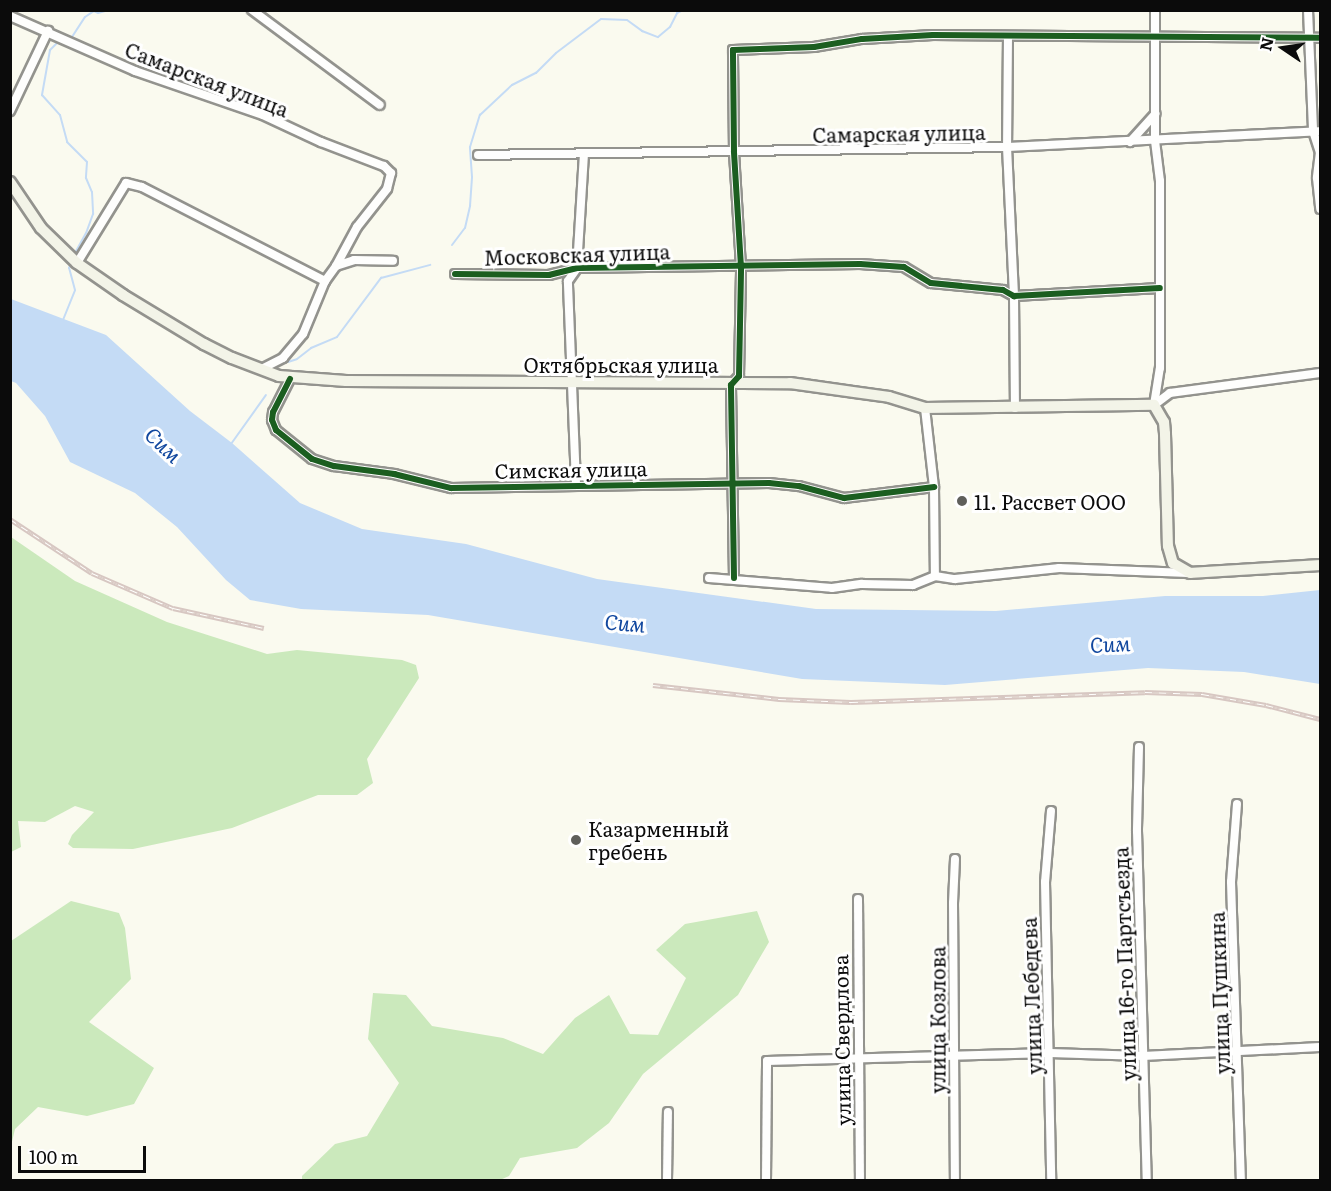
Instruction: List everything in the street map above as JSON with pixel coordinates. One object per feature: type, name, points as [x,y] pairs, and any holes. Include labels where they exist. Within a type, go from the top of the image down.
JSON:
[{"type":"main road","name":"Октябрьская улица","points":[[10,182],[41,228],[58,246],[123,295],[204,344],[232,358],[290,379],[734,381],[790,383],[849,390],[925,408],[1154,405]]},
{"type":"main road","points":[[1154,405],[1164,423],[1166,434],[1168,546],[1173,563],[1190,573],[1320,566]]},
{"type":"street","points":[[252,10],[380,105]]},
{"type":"street","points":[[1154,405],[1160,368],[1160,181],[1155,141],[1155,10]]},
{"type":"street","points":[[1308,10],[1308,38],[1320,152],[1317,178],[1320,207]]},
{"type":"street","name":"Самарская улица","points":[[10,16],[135,71],[263,115],[321,142],[384,166],[391,173],[387,189],[357,227],[336,266]]},
{"type":"street","points":[[10,111],[48,31]]},
{"type":"street","points":[[734,579],[730,385],[739,376],[741,267],[734,152],[733,50],[814,47],[862,39],[921,36],[1320,38]]},
{"type":"street","points":[[1008,36],[1007,147],[1014,296],[1015,408]]},
{"type":"street","points":[[1130,142],[1155,114]]},
{"type":"street","name":"Самарская улица","points":[[478,155],[1007,147],[1316,131]]},
{"type":"street","points":[[576,484],[568,281],[577,268],[584,155]]},
{"type":"street","points":[[77,262],[126,183],[142,186],[325,281]]},
{"type":"street","points":[[263,368],[283,358],[303,334],[325,281],[336,266],[354,260],[393,261]]},
{"type":"street","name":"Московская улица","points":[[455,273],[549,275],[577,268],[860,264],[904,267],[931,283],[1003,290],[1014,296],[1160,288]]},
{"type":"street","name":"Октябрьская улица","points":[[1154,405],[1170,393],[1320,373]]},
{"type":"street","name":"Симская улица","points":[[290,379],[273,412],[272,420],[276,430],[312,459],[334,466],[394,474],[452,488],[576,484],[799,486],[844,498],[934,487]]},
{"type":"street","points":[[925,408],[934,487],[935,576]]},
{"type":"street","points":[[709,578],[832,588],[862,584],[913,585],[935,576],[955,579],[1059,568],[1190,573]]},
{"type":"street","name":"улица 16-го Партсъезда","points":[[1139,747],[1137,831],[1147,1180]]},
{"type":"street","name":"улица Пушкина","points":[[1237,804],[1231,882],[1241,1180]]},
{"type":"street","name":"улица Лебедева","points":[[1051,811],[1045,882],[1052,1180]]},
{"type":"street","name":"улица Козлова","points":[[955,859],[953,1056],[955,1180]]},
{"type":"street","name":"улица Свердлова","points":[[858,899],[860,1180]]},
{"type":"street","points":[[766,1180],[766,1060],[1050,1053],[1143,1056],[1238,1053],[1320,1047]]},
{"type":"street","points":[[667,1180],[668,1112]]},
{"type":"green space","points":[[11,537],[75,581],[167,622],[267,654],[297,650],[402,660],[416,665],[419,678],[367,759],[373,783],[357,795],[318,795],[232,828],[133,849],[73,848],[68,844],[72,835],[94,812],[75,806],[45,822],[18,821],[21,847],[11,852]]},
{"type":"green space","points":[[71,901],[119,913],[125,928],[131,979],[89,1022],[154,1068],[134,1104],[87,1116],[38,1107],[15,1129],[11,1146],[11,941]]},
{"type":"green space","points":[[757,911],[769,942],[738,995],[643,1074],[609,1123],[577,1148],[520,1158],[509,1176],[500,1180],[302,1180],[302,1176],[335,1144],[367,1136],[399,1083],[368,1039],[373,993],[406,995],[432,1026],[503,1038],[543,1054],[575,1018],[609,995],[630,1034],[658,1035],[686,978],[656,950],[685,924]]},
{"type":"water","name":"Сим","points":[[11,299],[106,335],[190,411],[232,443],[300,503],[362,529],[466,544],[597,579],[816,609],[996,611],[1165,596],[1263,596],[1320,590],[1320,684],[1244,672],[1148,668],[945,685],[802,679],[428,615],[301,609],[250,600],[226,580],[177,527],[135,493],[70,462],[45,416],[16,383],[11,381]]},
{"type":"waterway","points":[[70,40],[85,17],[94,11],[98,13],[109,10]]},
{"type":"waterway","points":[[452,245],[465,228],[470,206],[472,177],[470,147],[480,115],[512,85],[536,73],[556,53],[601,19],[627,20],[642,31],[658,37],[670,27],[677,13],[683,10]]},
{"type":"waterway","points":[[59,41],[50,50],[42,95],[60,115],[67,142],[87,162],[86,178],[92,192],[93,214],[74,255]]},
{"type":"waterway","points":[[63,320],[75,290],[69,268],[71,263]]},
{"type":"waterway","points":[[288,362],[297,359],[311,348],[337,337],[381,278],[430,265]]},
{"type":"waterway","points":[[231,444],[266,395]]},
{"type":"railway","points":[[10,519],[92,573],[173,608],[264,628]]},
{"type":"railway","points":[[653,685],[779,699],[851,702],[1145,692],[1202,694],[1266,705],[1320,719]]},
{"type":"cycle path","points":[[734,578],[731,385],[739,376],[741,267],[734,151],[733,50],[814,47],[862,39],[933,35],[1320,38]]},
{"type":"cycle path","points":[[455,274],[549,275],[577,268],[860,264],[904,267],[931,283],[1003,290],[1014,296],[1160,288]]},
{"type":"cycle path","points":[[290,379],[273,412],[272,420],[276,430],[312,459],[334,466],[394,474],[451,488],[769,483],[799,486],[844,498],[934,487]]},
{"type":"place","name":"11. Рассвет ООО","points":[[962,501]]},
{"type":"place","name":"Казарменный гребень","points":[[576,840]]}]
